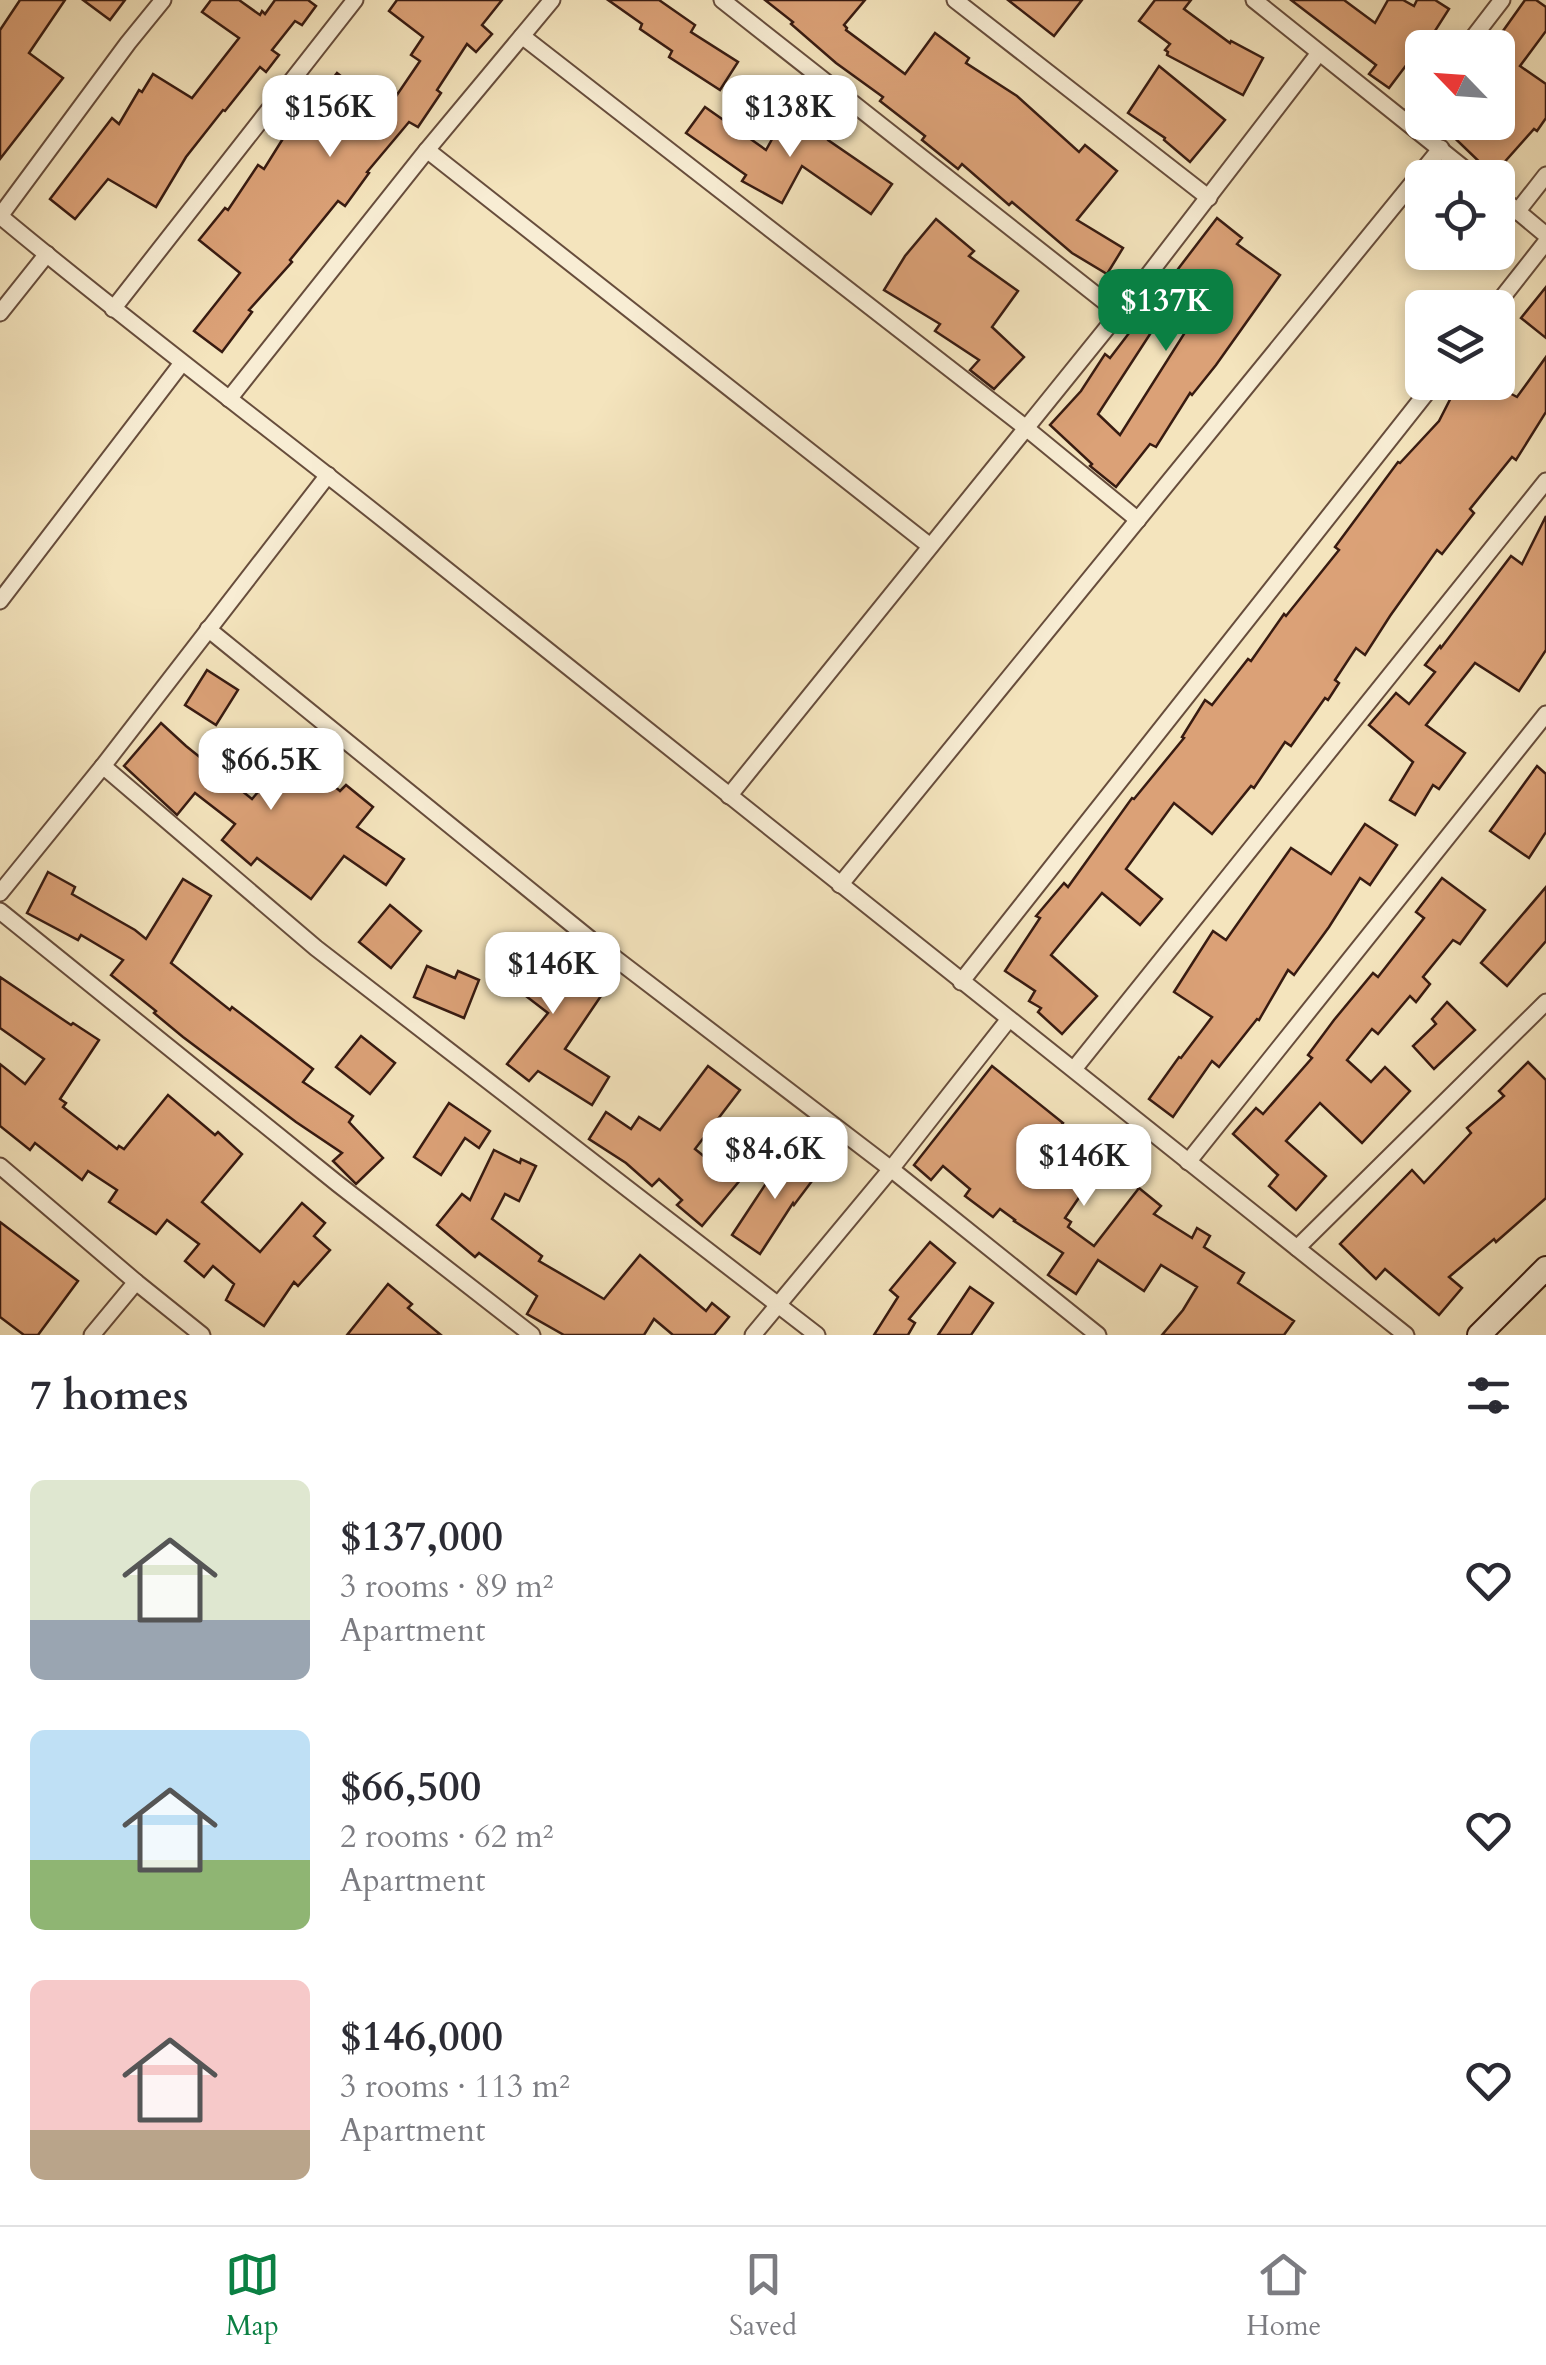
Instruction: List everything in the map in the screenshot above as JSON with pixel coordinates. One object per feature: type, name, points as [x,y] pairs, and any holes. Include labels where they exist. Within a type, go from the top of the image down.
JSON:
[{"type":"main road","points":[[1479,1335],[1546,1268]]},
{"type":"street","points":[[163,0],[0,216],[112,309],[328,475],[1406,1335]]},
{"type":"street","points":[[112,309],[355,0]]},
{"type":"street","points":[[229,399],[552,0]]},
{"type":"street","points":[[722,0],[1119,313]]},
{"type":"street","points":[[955,0],[1208,198]]},
{"type":"street","points":[[1254,0],[1405,120]]},
{"type":"street","points":[[1477,30],[1494,3]]},
{"type":"street","points":[[522,36],[1026,428],[1138,520]]},
{"type":"street","points":[[729,796],[1119,313],[1319,53]]},
{"type":"street","points":[[1431,140],[1455,160]]},
{"type":"street","points":[[840,885],[1441,148]]},
{"type":"street","points":[[427,150],[930,546]]},
{"type":"street","points":[[1507,290],[1546,238],[1517,212],[1546,175]]},
{"type":"street","points":[[0,313],[46,254]]},
{"type":"street","points":[[0,601],[182,363]]},
{"type":"street","points":[[961,982],[1421,400]]},
{"type":"street","points":[[0,893],[328,475]]},
{"type":"street","points":[[1074,1069],[1546,481]]},
{"type":"street","points":[[208,629],[590,939],[890,1169],[1098,1335]]},
{"type":"street","points":[[1188,1162],[1546,714]]},
{"type":"street","points":[[103,766],[316,948],[817,1335]]},
{"type":"street","points":[[0,911],[532,1335]]},
{"type":"street","points":[[1296,1248],[1546,1002]]},
{"type":"street","points":[[753,1335],[1009,1019]]},
{"type":"street","points":[[1,1170],[202,1335]]},
{"type":"street","points":[[92,1335],[136,1282]]},
{"type":"building","points":[[20,0],[65,0],[29,53],[63,78],[0,159],[0,30]]},
{"type":"building","points":[[83,0],[125,0],[110,20]]},
{"type":"building","points":[[211,0],[239,0],[260,15],[275,0],[308,0],[316,6],[302,25],[295,21],[272,50],[279,55],[266,72],[260,67],[223,110],[186,157],[156,207],[108,179],[75,219],[50,199],[112,118],[119,124],[153,74],[192,98],[239,38],[202,12]]},
{"type":"building","points":[[397,0],[502,0],[482,25],[492,34],[476,52],[467,44],[418,127],[409,122],[367,172],[345,206],[338,201],[249,310],[252,312],[222,352],[194,331],[240,273],[199,240],[225,208],[228,210],[258,165],[264,169],[294,121],[298,123],[337,73],[386,111],[420,61],[411,55],[423,37],[389,11]]},
{"type":"building","points":[[608,0],[659,0],[695,25],[691,32],[738,62],[720,90],[669,57],[672,51]]},
{"type":"building","points":[[765,0],[865,0],[844,25],[846,30],[905,74],[935,33],[969,58],[966,63],[1017,96],[1079,152],[1085,145],[1117,171],[1077,220],[1123,248],[1107,274],[1072,253],[962,164],[958,169],[922,140],[925,136],[880,101],[883,97],[836,63]]},
{"type":"building","points":[[1008,0],[1082,0],[1054,36]]},
{"type":"building","points":[[1155,0],[1191,0],[1184,9],[1230,43],[1263,58],[1243,95],[1167,55],[1165,50],[1170,44],[1139,21]]},
{"type":"building","points":[[1291,0],[1344,0],[1375,23],[1388,0],[1403,0],[1414,6],[1417,0],[1435,0],[1449,9],[1436,30],[1405,30],[1405,67],[1389,88],[1369,74],[1376,65]]},
{"type":"building","points":[[1525,0],[1536,0],[1546,7],[1546,31],[1520,66],[1546,84],[1546,118],[1506,160],[1477,160],[1457,140],[1515,140],[1515,30],[1504,30]]},
{"type":"building","points":[[1159,66],[1225,120],[1190,162],[1165,138],[1128,113]]},
{"type":"building","points":[[705,107],[766,150],[781,123],[790,128],[795,119],[892,184],[871,214],[802,166],[782,203],[742,181],[746,175],[686,133]]},
{"type":"building","points":[[1217,218],[1242,238],[1237,244],[1280,275],[1216,365],[1190,393],[1156,447],[1150,444],[1116,487],[1050,425],[1081,391],[1105,354],[1110,358]],"holes":[[[1167,308],[1191,323],[1120,435],[1098,414]]]},
{"type":"building","points":[[936,219],[974,251],[969,256],[1018,291],[992,327],[1024,357],[994,389],[970,370],[979,360],[935,331],[940,324],[884,290],[905,256]]},
{"type":"building","points":[[1546,287],[1546,338],[1521,318]]},
{"type":"building","points":[[1546,357],[1546,412],[1516,460],[1512,457],[1470,509],[1474,513],[1442,554],[1437,550],[1365,655],[1356,648],[1335,680],[1339,683],[1328,700],[1325,698],[1291,746],[1285,742],[1254,788],[1251,786],[1212,834],[1174,803],[1126,869],[1162,899],[1140,925],[1102,893],[1051,955],[1097,996],[1062,1034],[1038,1012],[1041,1008],[1029,1001],[1035,991],[1005,971],[1040,918],[1036,916],[1064,883],[1068,887],[1132,798],[1184,738],[1205,700],[1212,705],[1248,659],[1251,661],[1284,614],[1339,550],[1335,547],[1398,462],[1439,421],[1450,400],[1517,397]]},
{"type":"building","points":[[1546,516],[1546,650],[1519,691],[1475,663],[1426,725],[1465,753],[1439,789],[1433,785],[1415,815],[1390,800],[1413,762],[1369,725],[1396,693],[1409,704],[1435,672],[1425,665],[1511,556],[1522,564]]},
{"type":"building","points":[[207,670],[238,690],[216,725],[185,705]]},
{"type":"building","points":[[161,723],[252,799],[293,751],[340,791],[346,785],[373,807],[357,827],[404,859],[386,885],[344,856],[311,899],[257,858],[251,865],[222,840],[235,824],[195,793],[177,815],[124,766]]},
{"type":"building","points":[[1537,766],[1546,774],[1546,832],[1529,858],[1490,831]]},
{"type":"building","points":[[1365,824],[1397,845],[1370,885],[1360,878],[1294,975],[1288,970],[1259,1020],[1219,1067],[1212,1061],[1173,1117],[1149,1099],[1212,1017],[1174,992],[1213,931],[1226,940],[1291,848],[1331,874]]},
{"type":"building","points":[[48,872],[75,887],[72,894],[146,939],[183,879],[211,896],[171,963],[313,1069],[303,1082],[353,1116],[349,1122],[383,1158],[356,1184],[333,1161],[342,1153],[183,1037],[111,975],[123,960],[81,935],[78,940],[27,913]]},
{"type":"building","points":[[1442,878],[1485,910],[1460,944],[1453,940],[1423,977],[1430,984],[1416,1002],[1410,996],[1378,1034],[1372,1029],[1347,1060],[1371,1082],[1385,1067],[1410,1091],[1362,1143],[1320,1103],[1286,1141],[1326,1176],[1296,1210],[1269,1186],[1278,1175],[1233,1134],[1256,1108],[1263,1114],[1312,1058],[1308,1055],[1334,1020],[1373,973],[1378,977],[1424,918],[1416,912]]},
{"type":"building","points":[[1546,887],[1546,941],[1507,986],[1481,963]]},
{"type":"building","points":[[390,905],[421,931],[391,968],[359,942]]},
{"type":"building","points":[[518,937],[537,952],[545,942],[558,952],[555,955],[605,990],[565,1049],[609,1077],[592,1105],[538,1071],[529,1081],[507,1064],[548,1013],[492,970]]},
{"type":"building","points":[[427,966],[455,978],[458,971],[479,980],[464,1018],[414,997]]},
{"type":"building","points":[[0,977],[99,1040],[60,1099],[66,1103],[63,1107],[117,1149],[124,1149],[168,1095],[242,1154],[202,1202],[260,1252],[302,1203],[325,1223],[314,1236],[330,1250],[298,1286],[294,1282],[264,1326],[226,1300],[234,1284],[213,1266],[204,1277],[185,1261],[199,1244],[167,1220],[156,1234],[109,1202],[117,1190],[88,1171],[82,1180],[35,1143],[30,1150],[0,1126],[0,1064],[25,1084],[44,1059],[0,1028]]},
{"type":"building","points":[[1447,1002],[1475,1030],[1434,1069],[1413,1046],[1436,1024],[1432,1019]]},
{"type":"building","points":[[361,1036],[395,1063],[370,1094],[336,1067]]},
{"type":"building","points":[[1528,1062],[1546,1080],[1546,1198],[1449,1277],[1462,1288],[1439,1315],[1385,1269],[1376,1279],[1340,1244],[1412,1170],[1424,1183],[1471,1133],[1467,1128],[1504,1096],[1499,1091]]},
{"type":"building","points":[[708,1066],[740,1090],[695,1149],[722,1171],[747,1137],[765,1150],[702,1226],[677,1205],[682,1200],[659,1179],[652,1186],[589,1139],[606,1112],[631,1129],[639,1117],[660,1130]]},
{"type":"building","points":[[992,1066],[1063,1123],[1058,1130],[1104,1161],[1065,1218],[1071,1222],[1068,1227],[1094,1246],[1139,1188],[1161,1206],[1154,1214],[1192,1238],[1197,1228],[1210,1236],[1204,1247],[1244,1273],[1238,1283],[1294,1321],[1284,1335],[1162,1335],[1197,1287],[1161,1265],[1144,1291],[1098,1260],[1076,1294],[1048,1275],[1063,1253],[1000,1209],[993,1217],[965,1196],[970,1189],[943,1166],[931,1180],[914,1165]]},
{"type":"building","points":[[449,1103],[490,1131],[479,1148],[465,1138],[441,1175],[414,1157]]},
{"type":"building","points":[[494,1150],[536,1166],[519,1201],[505,1194],[492,1219],[542,1256],[539,1261],[604,1299],[640,1255],[706,1311],[712,1303],[729,1317],[714,1335],[673,1335],[654,1319],[644,1335],[564,1335],[527,1314],[537,1296],[479,1253],[475,1257],[437,1225],[462,1194],[470,1200]]},
{"type":"building","points":[[788,1150],[818,1173],[760,1254],[732,1235]]},
{"type":"building","points":[[0,1222],[78,1281],[38,1335],[24,1335],[0,1317]]},
{"type":"building","points":[[930,1242],[955,1263],[909,1319],[915,1323],[908,1335],[874,1335],[898,1297],[890,1290]]},
{"type":"building","points":[[388,1284],[412,1304],[408,1308],[441,1335],[347,1335]]},
{"type":"building","points":[[970,1287],[993,1303],[971,1335],[938,1335]]}]
